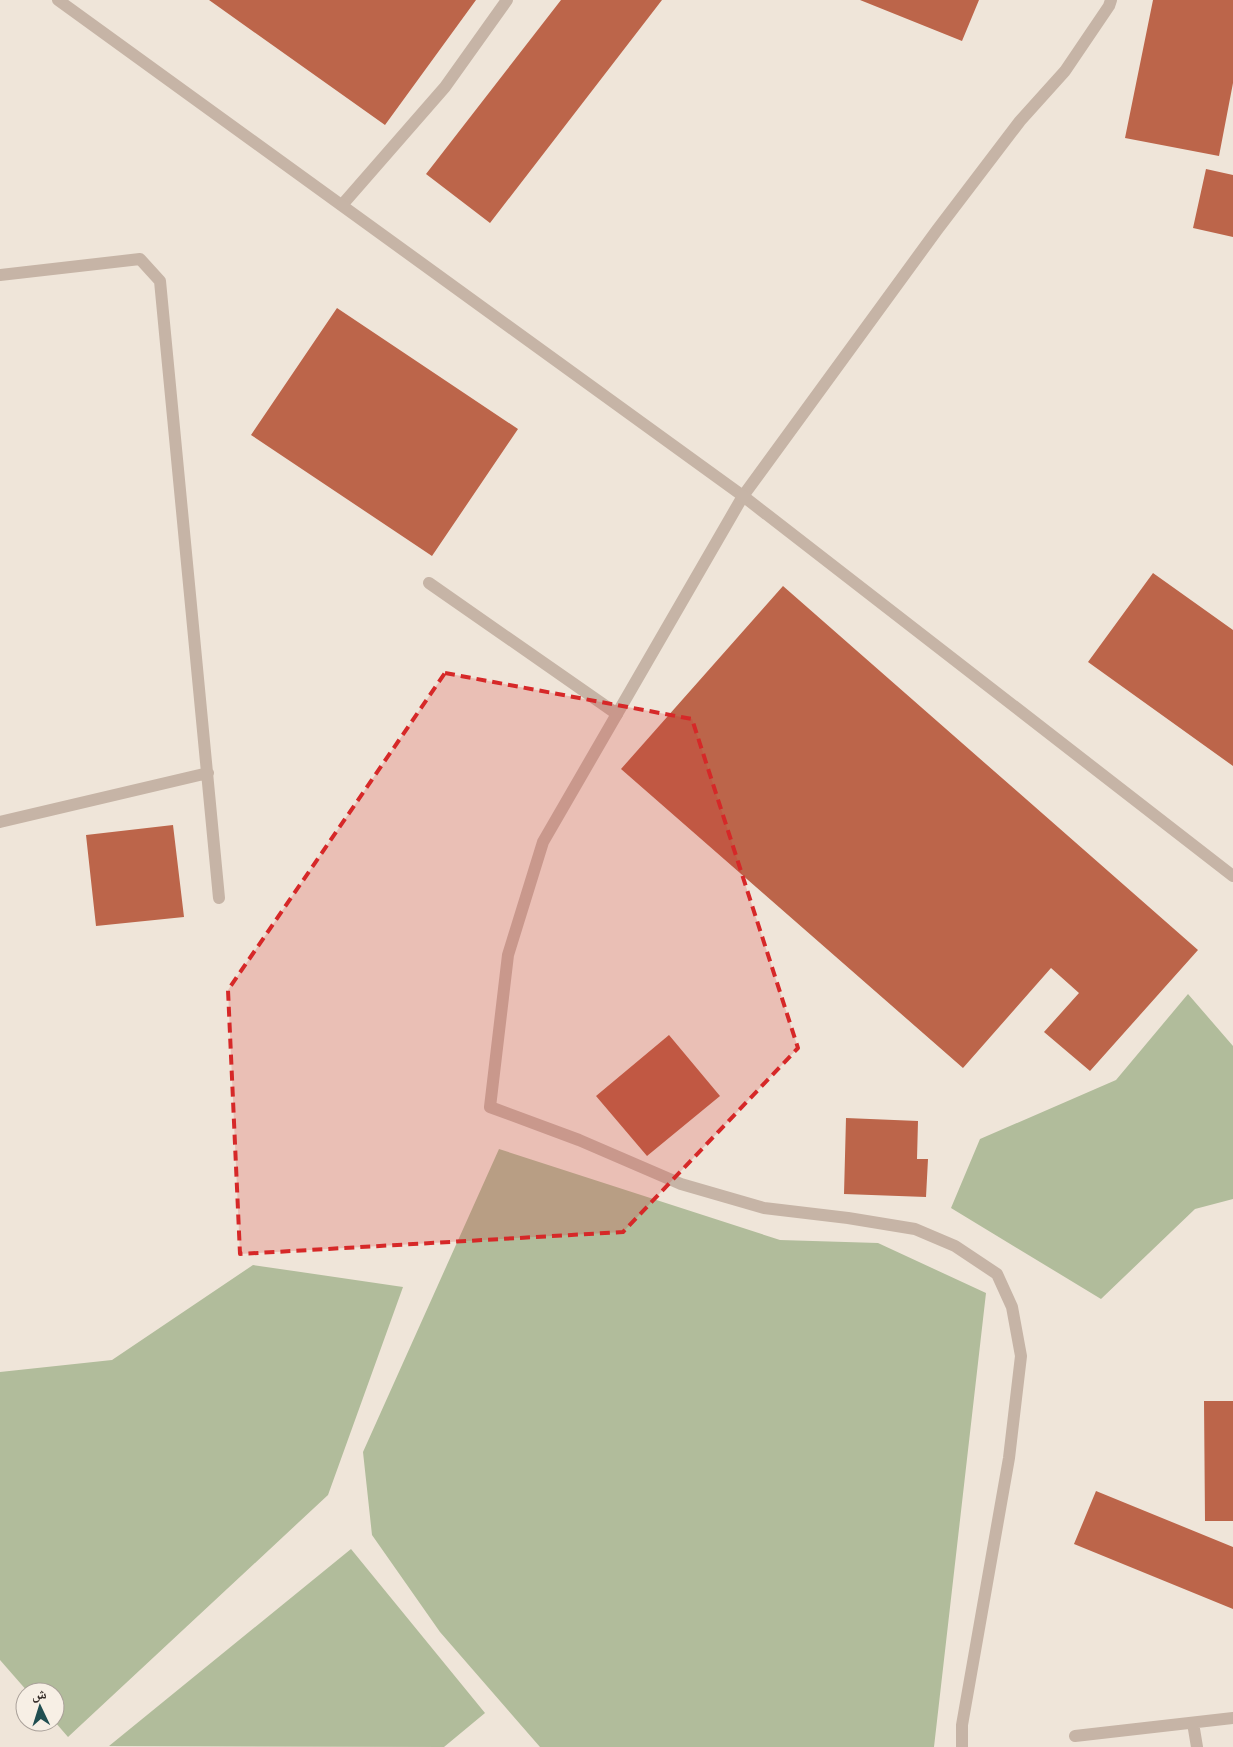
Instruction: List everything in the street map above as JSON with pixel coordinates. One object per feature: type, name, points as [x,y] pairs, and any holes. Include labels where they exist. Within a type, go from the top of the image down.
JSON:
[{"type":"street","points":[[58,0],[744,496],[1233,876]]},
{"type":"street","points":[[342,205],[446,87],[507,0]]},
{"type":"street","points":[[962,1747],[962,1725],[1010,1458],[1021,1356],[1012,1307],[997,1274],[955,1246],[915,1229],[848,1218],[764,1208],[690,1187],[579,1140],[490,1107],[508,955],[543,842],[744,496],[949,214],[1020,121],[1065,71],[1109,6],[1111,0]]},
{"type":"street","points":[[0,275],[140,259],[160,281],[220,898]]},
{"type":"street","points":[[429,583],[617,714]]},
{"type":"street","points":[[0,822],[208,773]]},
{"type":"street","points":[[1075,1736],[1233,1718]]},
{"type":"street","points":[[1193,1723],[1197,1747]]},
{"type":"highlighted area","points":[[445,673],[692,719],[798,1048],[623,1232],[240,1254],[228,990]]},
{"type":"green space","points":[[1188,994],[1233,1046],[1233,1199],[1195,1209],[1101,1299],[951,1208],[980,1139],[1116,1080]]},
{"type":"green space","points":[[499,1149],[780,1240],[878,1243],[986,1293],[934,1747],[540,1747],[440,1632],[372,1535],[363,1452]]},
{"type":"green space","points":[[253,1265],[403,1287],[328,1495],[68,1737],[64,1732],[65,1682],[19,1682],[0,1660],[0,1372],[112,1360]]},
{"type":"green space","points":[[351,1549],[485,1713],[444,1747],[109,1746]]},
{"type":"building","points":[[209,0],[476,0],[385,125]]},
{"type":"building","points":[[561,0],[662,0],[490,223],[426,174]]},
{"type":"building","points":[[860,0],[979,0],[962,41]]},
{"type":"building","points":[[1153,0],[1233,0],[1233,83],[1219,156],[1125,138]]},
{"type":"building","points":[[1206,169],[1233,175],[1233,237],[1193,228]]},
{"type":"building","points":[[337,308],[518,429],[432,556],[251,435]]},
{"type":"building","points":[[1153,573],[1233,630],[1233,766],[1088,662]]},
{"type":"building","points":[[783,586],[1198,950],[1090,1071],[1044,1032],[1079,993],[1051,968],[963,1068],[621,769]]},
{"type":"building","points":[[173,825],[184,917],[96,926],[86,835]]},
{"type":"building","points":[[669,1035],[720,1096],[647,1156],[596,1096]]},
{"type":"building","points":[[846,1118],[918,1121],[917,1159],[928,1159],[926,1197],[844,1194]]},
{"type":"building","points":[[1204,1401],[1233,1401],[1233,1521],[1205,1521]]},
{"type":"building","points":[[1096,1491],[1233,1547],[1233,1609],[1074,1544]]}]
